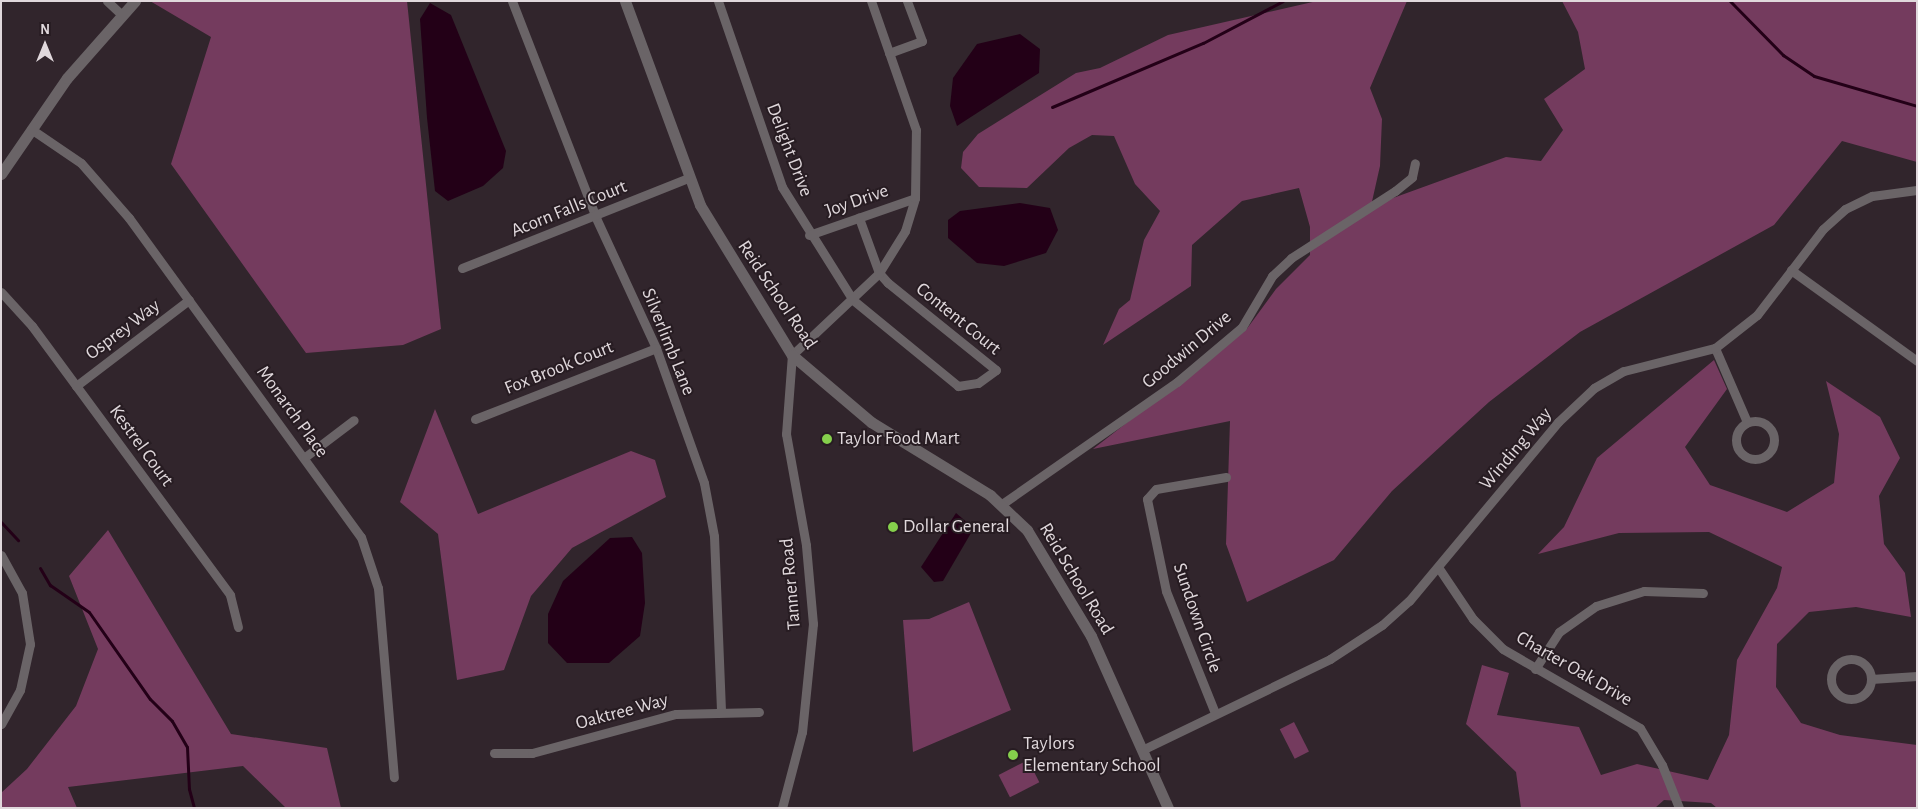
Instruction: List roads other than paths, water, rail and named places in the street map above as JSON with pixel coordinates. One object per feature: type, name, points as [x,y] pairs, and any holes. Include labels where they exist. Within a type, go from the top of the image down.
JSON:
[{"type":"street","points":[[106,1],[121,14]]},
{"type":"street","points":[[1,174],[30,129],[121,14],[135,1]]},
{"type":"street","name":"Silverlimb Lane","points":[[512,1],[596,218],[656,348],[704,483],[714,536],[721,712]]},
{"type":"street","name":"Reid School Road","points":[[625,1],[688,178],[724,249],[792,355],[871,422],[1002,504],[1027,530],[1059,578],[1168,808]]},
{"type":"street","name":"Delight Drive","points":[[718,1],[782,187],[809,235],[852,300]]},
{"type":"street","points":[[792,355],[852,300],[879,272],[905,231],[915,198],[916,130],[871,1]]},
{"type":"street","points":[[889,53],[922,41],[907,1]]},
{"type":"street","name":"Monarch Place","points":[[30,129],[98,181],[189,300],[355,526],[374,567],[394,778]]},
{"type":"street","name":"Goodwin Drive","points":[[1002,504],[1178,382],[1242,327],[1285,263],[1320,236],[1396,191],[1412,177],[1415,163]]},
{"type":"street","name":"Acorn Falls Court","points":[[462,268],[596,218],[688,178]]},
{"type":"street","name":"Winding Way","points":[[1142,750],[1360,641],[1397,612],[1438,567],[1558,422],[1594,388],[1624,371],[1715,348],[1757,316],[1791,270],[1845,209],[1872,196],[1917,190]]},
{"type":"street","name":"Joy Drive","points":[[809,235],[915,198]]},
{"type":"street","points":[[860,218],[879,272]]},
{"type":"street","points":[[1791,270],[1917,361]]},
{"type":"street","name":"Content Court","points":[[852,300],[958,386],[978,383],[996,370],[879,272]]},
{"type":"street","name":"Kestrel Court","points":[[1,292],[76,386],[230,595],[238,627]]},
{"type":"street","name":"Osprey Way","points":[[76,386],[189,300]]},
{"type":"street","name":"Fox Brook Court","points":[[475,419],[656,348]]},
{"type":"street","points":[[1715,348],[1747,422]]},
{"type":"street","name":"Tanner Road","points":[[782,808],[802,732],[812,642],[812,591],[786,434],[792,355]]},
{"type":"street","points":[[305,457],[354,420]]},
{"type":"street","points":[[1760,421],[1771,429],[1773,449],[1763,458],[1749,459],[1738,451],[1735,438],[1747,422],[1760,421]]},
{"type":"street","name":"Sundown Circle","points":[[1215,713],[1166,591],[1146,499],[1156,489],[1226,477]]},
{"type":"street","points":[[1,555],[22,592],[30,638],[20,690],[1,724]]},
{"type":"street","name":"Charter Oak Drive","points":[[1438,567],[1482,630],[1535,669],[1640,728],[1662,765],[1679,808]]},
{"type":"street","points":[[1535,669],[1559,632],[1596,606],[1644,591],[1703,594]]},
{"type":"street","points":[[1852,659],[1865,665],[1870,679],[1864,693],[1850,698],[1836,692],[1831,678],[1837,664],[1852,659]]},
{"type":"street","points":[[1870,679],[1917,676]]},
{"type":"street","name":"Oaktree Way","points":[[494,753],[532,753],[676,714],[760,712]]},
{"type":"waterway","points":[[1052,107],[1203,43],[1283,1]]},
{"type":"waterway","points":[[1730,1],[1783,55],[1814,76],[1917,106]]},
{"type":"waterway","points":[[1,522],[18,540]]},
{"type":"waterway","points":[[40,568],[50,585],[89,612],[150,699],[172,721],[187,747],[189,789],[194,808]]},
{"type":"place","name":"Taylor Food Mart","points":[[827,439]]},
{"type":"place","name":"Dollar General","points":[[893,527]]},
{"type":"place","name":"Taylors Elementary School","points":[[1013,755]]}]
